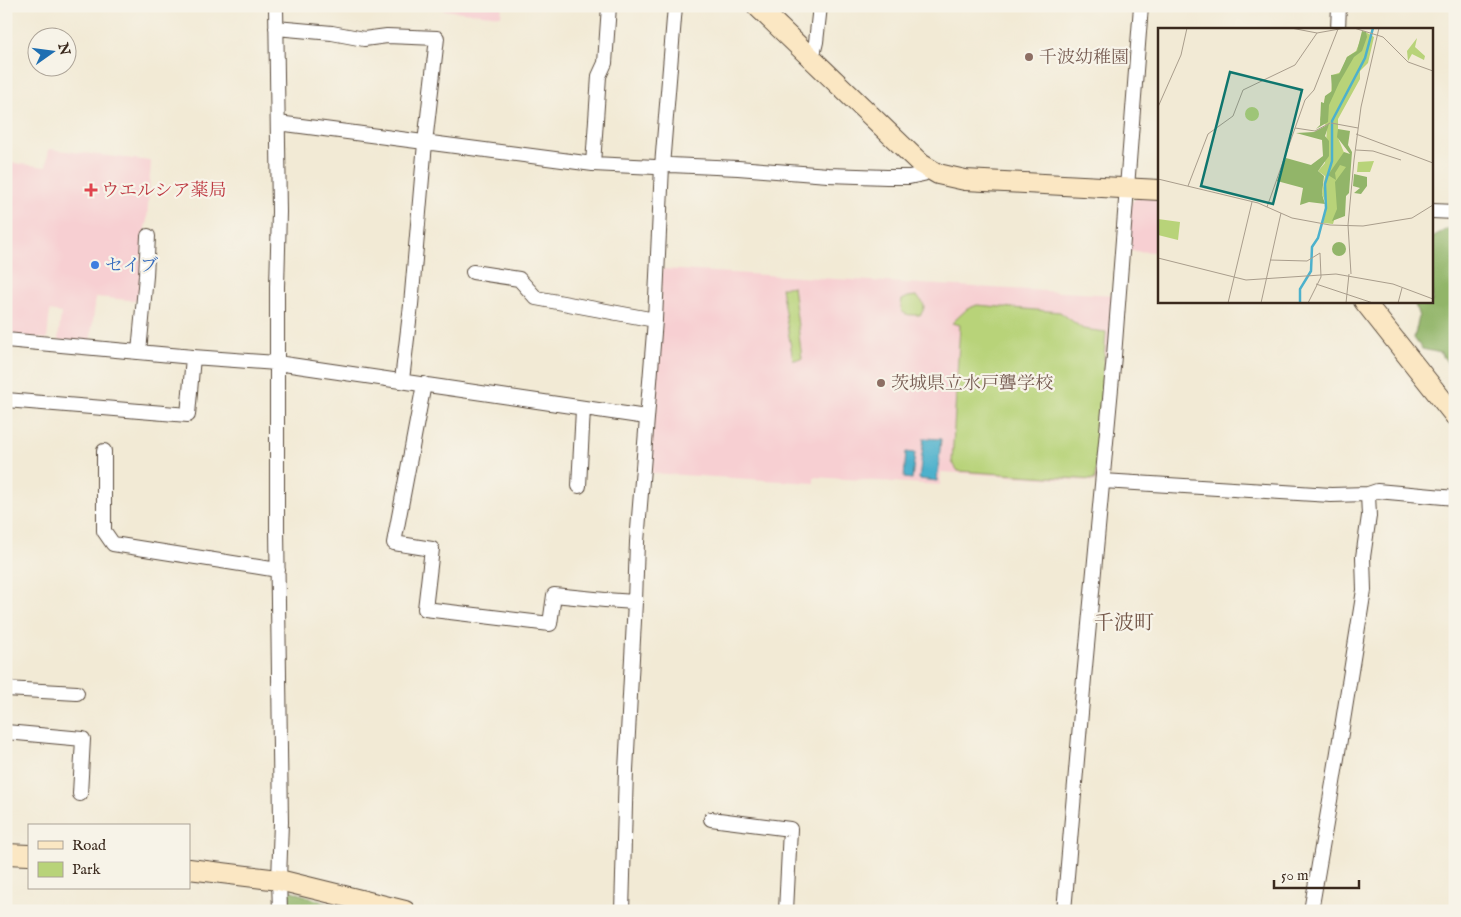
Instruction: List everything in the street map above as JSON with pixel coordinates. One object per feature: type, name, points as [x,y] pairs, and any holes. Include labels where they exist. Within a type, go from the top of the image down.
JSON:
[{"type":"street","points":[[276,6],[279,212],[277,287],[280,911]]},
{"type":"street","points":[[593,164],[600,76],[605,64],[609,6]]},
{"type":"street","points":[[622,911],[626,770],[637,542],[655,320],[662,166],[675,6]]},
{"type":"street","points":[[757,6],[928,169],[948,178],[965,180],[1158,190]]},
{"type":"street","points":[[812,59],[820,6]]},
{"type":"street","points":[[1064,911],[1114,356],[1141,6]]},
{"type":"street","points":[[1338,28],[1340,6]]},
{"type":"street","points":[[276,28],[332,33],[364,39],[387,36],[437,38],[425,143],[412,305],[402,380]]},
{"type":"street","points":[[278,123],[593,164],[738,168],[828,175],[887,177],[909,177],[924,174],[928,169]]},
{"type":"street","points":[[1434,211],[1455,212]]},
{"type":"street","points":[[139,352],[148,236]]},
{"type":"street","points":[[474,272],[519,279],[536,298],[655,320]]},
{"type":"street","points":[[1365,302],[1455,416]]},
{"type":"street","points":[[6,340],[278,363],[646,417]]},
{"type":"street","points":[[6,400],[188,415],[193,357]]},
{"type":"street","points":[[424,384],[394,544],[432,549],[425,608],[550,624],[554,595],[635,602]]},
{"type":"street","points":[[580,486],[582,408]]},
{"type":"street","points":[[104,451],[104,531],[114,544],[278,570]]},
{"type":"street","points":[[1103,481],[1331,495],[1368,494],[1377,491],[1455,498]]},
{"type":"street","points":[[1310,911],[1364,590],[1363,557],[1369,516],[1368,494]]},
{"type":"street","points":[[6,689],[77,693]]},
{"type":"street","points":[[6,732],[83,739],[80,794]]},
{"type":"street","points":[[711,819],[790,829],[786,911]]},
{"type":"street","points":[[6,854],[28,855]]},
{"type":"street","points":[[190,869],[279,880],[405,911]]},
{"type":"shaded area","points":[[443,6],[502,6],[501,16],[443,10]]},
{"type":"shaded area","points":[[49,149],[151,161],[139,301],[96,297],[90,343],[58,340],[61,313],[50,311],[47,339],[6,335],[6,162],[46,167]]},
{"type":"shaded area","points":[[1138,196],[1158,198],[1158,252],[1125,251],[1129,205]]},
{"type":"shaded area","name":"茨城県立水戸聾学校","points":[[662,269],[1114,295],[1099,482],[941,472],[940,485],[814,477],[814,483],[649,473]]},
{"type":"green space","points":[[1455,225],[1455,374],[1441,353],[1422,349],[1414,338],[1419,317],[1414,302],[1434,302],[1434,236]]},
{"type":"green space","points":[[793,286],[802,359],[793,360],[781,288]]},
{"type":"green space","points":[[916,296],[924,305],[922,312],[920,315],[905,314],[901,309],[902,300]]},
{"type":"green space","points":[[977,305],[1060,312],[1083,329],[1106,332],[1095,480],[958,471],[952,462],[960,325],[952,323],[967,309]]},
{"type":"green space","points":[[287,889],[328,904],[358,911],[287,911]]},
{"type":"water","points":[[924,438],[941,439],[937,481],[919,479]]},
{"type":"water","points":[[906,452],[915,453],[912,479],[904,478]]},
{"type":"place","name":"千波幼稚園","points":[[1029,57]]},
{"type":"place","name":"ウエルシア薬局","points":[[91,190]]},
{"type":"place","name":"セイブ","points":[[95,265]]},
{"type":"place","name":"茨城県立水戸聾学校","points":[[881,383]]},
{"type":"district","name":"千波町","points":[[1124,622]]}]
